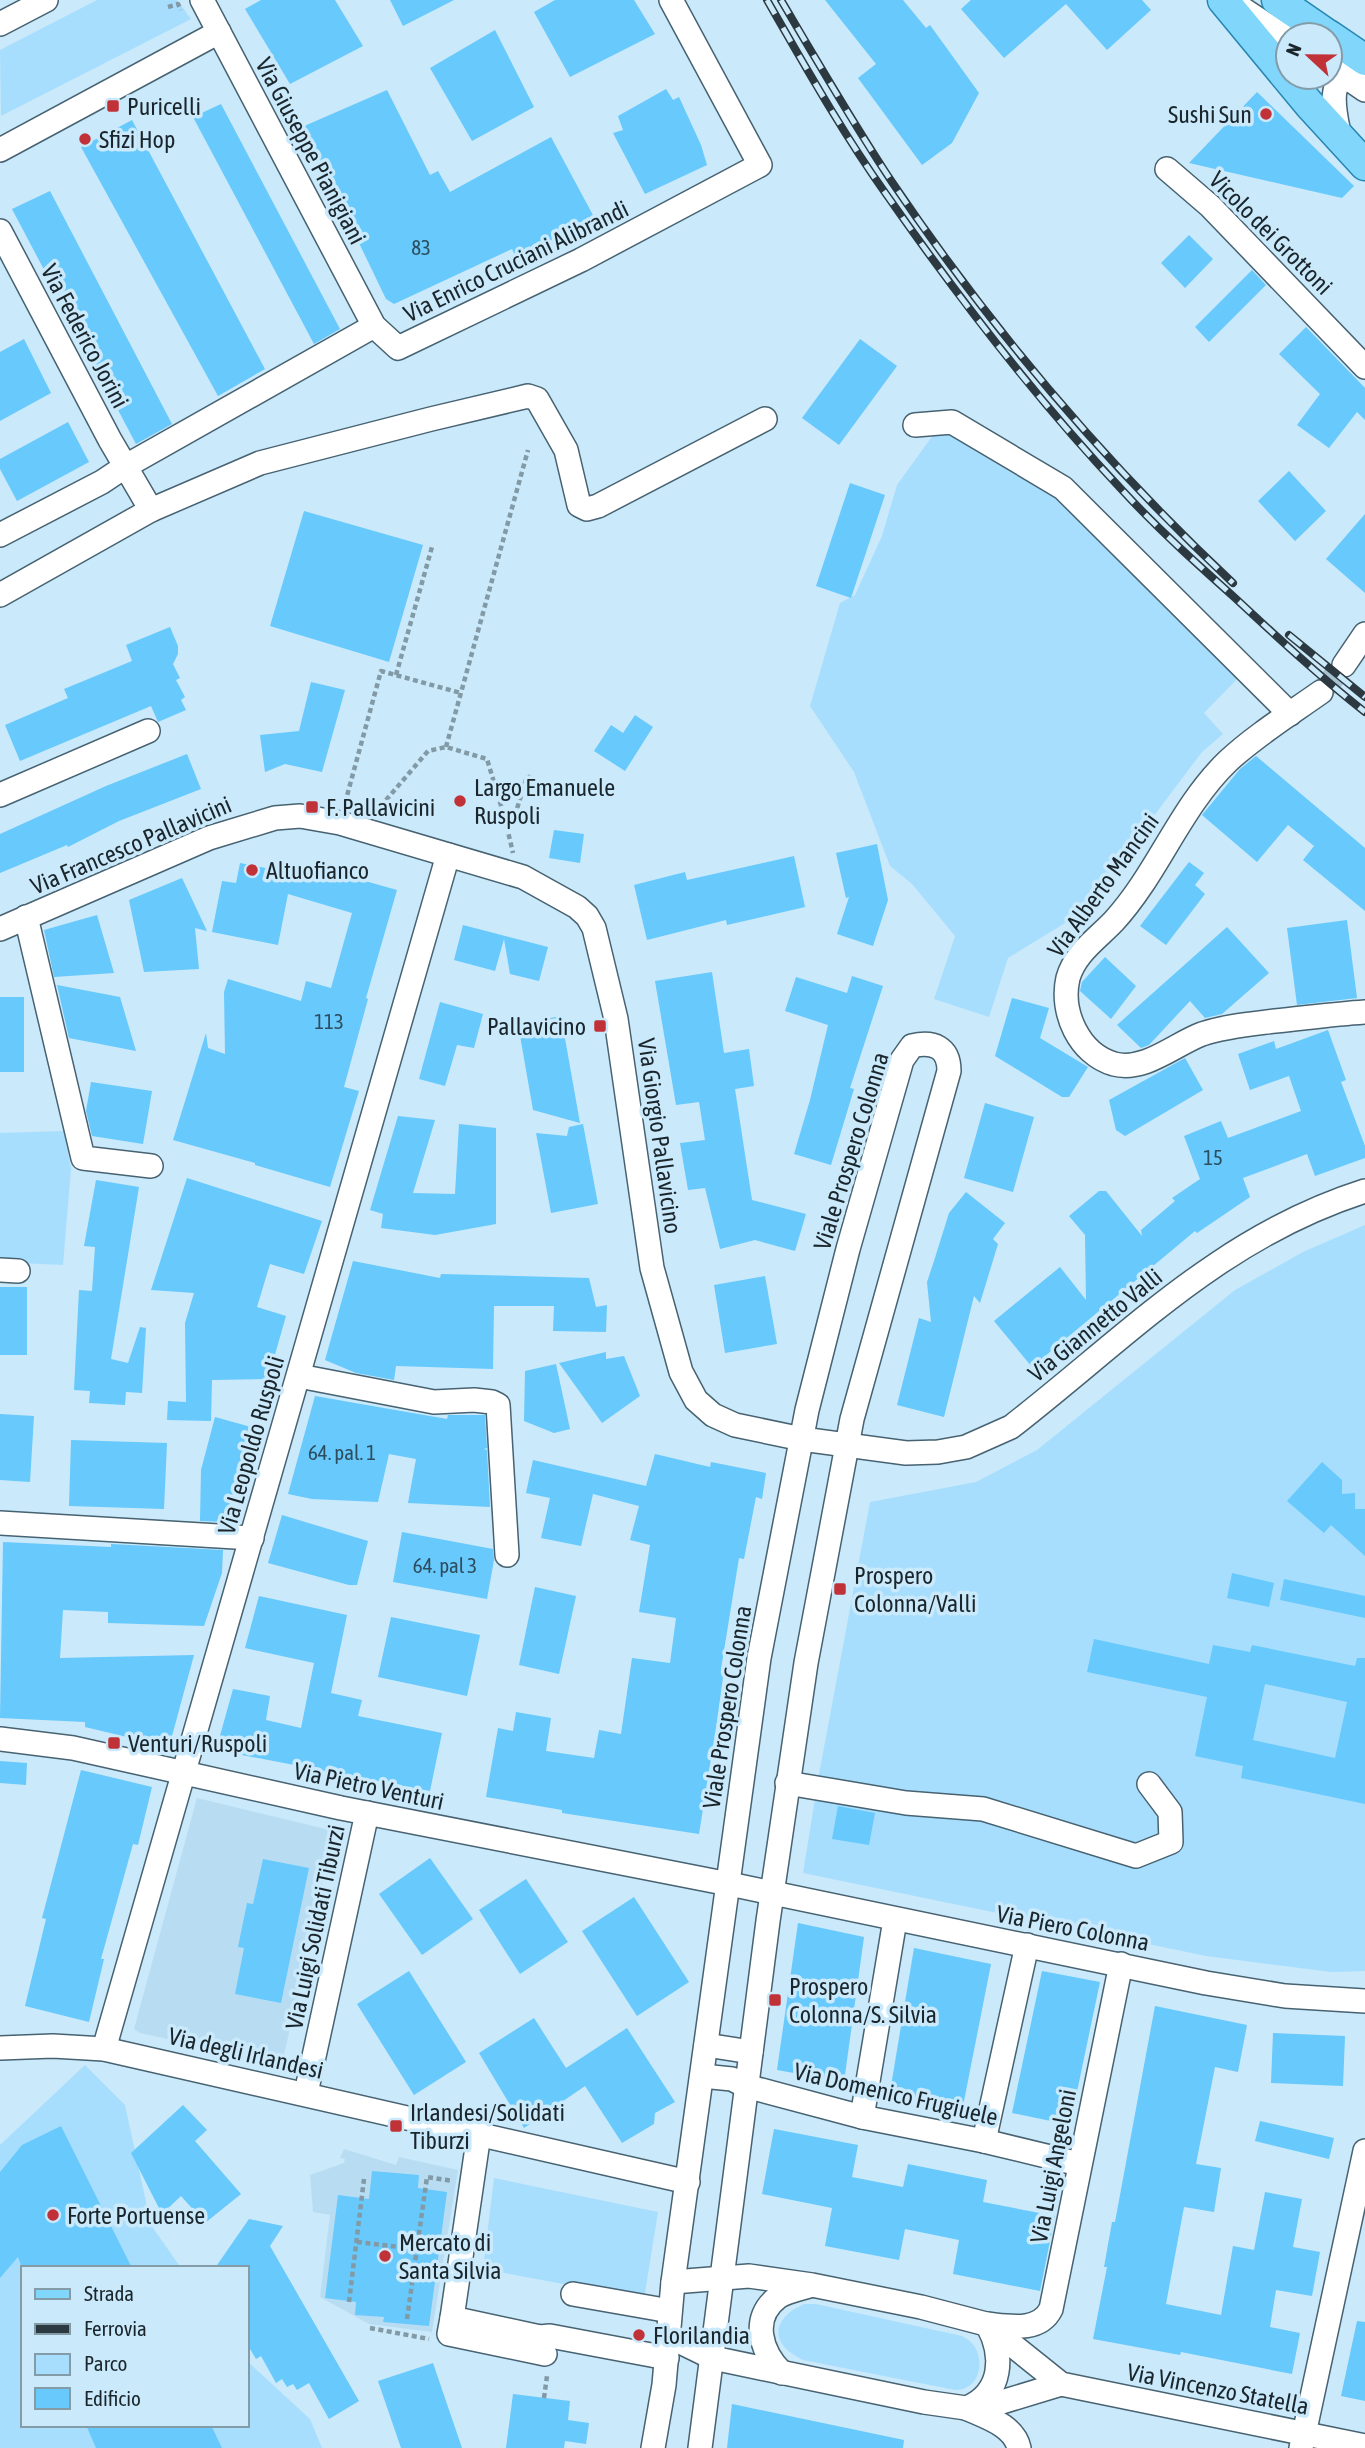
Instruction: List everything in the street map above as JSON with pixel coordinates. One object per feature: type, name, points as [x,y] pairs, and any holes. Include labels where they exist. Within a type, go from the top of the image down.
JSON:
[{"type":"main road","points":[[1223,0],[1365,165]]},
{"type":"main road","points":[[1277,0],[1307,21]]},
{"type":"street","points":[[0,24],[46,0]]},
{"type":"street","name":"Via Giuseppe Pianigiani","points":[[202,0],[374,326]]},
{"type":"street","name":"Via Enrico Cruciani Alibrandi","points":[[0,535],[102,482],[374,326],[398,348],[581,260],[760,165],[671,0]]},
{"type":"street","points":[[1229,0],[1274,30]]},
{"type":"street","points":[[0,150],[219,32]]},
{"type":"street","points":[[1340,138],[1334,95],[1336,85],[1351,67],[1365,90]]},
{"type":"street","name":"Vicolo dei Grottoni","points":[[1167,169],[1210,206],[1365,367]]},
{"type":"street","name":"Via Federico Jorini","points":[[0,231],[126,466]]},
{"type":"street","points":[[0,595],[151,510],[260,463],[528,396],[537,399],[541,404],[566,450],[579,505],[587,509],[598,506],[765,419]]},
{"type":"street","points":[[915,425],[952,422],[1063,488],[1290,714]]},
{"type":"street","points":[[126,466],[151,510]]},
{"type":"street","points":[[1344,665],[1365,634]]},
{"type":"street","name":"Via Alberto Mancini","points":[[1321,692],[1239,751],[1216,774],[1183,819],[1131,900],[1073,967],[1067,989],[1070,1020],[1090,1051],[1106,1061],[1129,1065],[1149,1060],[1203,1034],[1228,1027],[1365,1012]]},
{"type":"street","points":[[0,795],[148,731]]},
{"type":"street","name":"Via Francesco Pallavicini","points":[[0,929],[209,838],[275,818],[300,816],[361,829],[448,855]]},
{"type":"street","name":"Via Leopoldo Ruspoli","points":[[104,2049],[448,855]]},
{"type":"street","name":"Via Giorgio Pallavicino","points":[[448,855],[523,877],[578,907],[594,928],[616,1019],[652,1268],[681,1372],[696,1400],[723,1420],[735,1425],[847,1446]]},
{"type":"street","points":[[26,918],[83,1158],[151,1166]]},
{"type":"street","name":"Viale Prospero Colonna","points":[[653,2448],[668,2347],[673,2282],[759,1658],[802,1438],[848,1249],[902,1059],[912,1046],[929,1043],[946,1054],[949,1071],[895,1261],[847,1446],[806,1663],[746,2086],[700,2448]]},
{"type":"street","name":"Via Giannetto Valli","points":[[847,1446],[906,1452],[938,1452],[966,1447],[994,1436],[1030,1412],[1165,1299],[1233,1252],[1314,1210],[1365,1191]]},
{"type":"street","points":[[299,1376],[434,1402],[474,1400],[498,1405],[507,1555]]},
{"type":"street","points":[[0,1523],[252,1538]]},
{"type":"street","name":"Via Pietro Venturi","points":[[0,1739],[73,1748],[367,1813],[773,1893]]},
{"type":"street","points":[[787,1783],[906,1803],[983,1809],[1136,1856],[1171,1842],[1170,1812],[1149,1784]]},
{"type":"street","name":"Via Luigi Solidati Tiburzi","points":[[306,2093],[367,1813]]},
{"type":"street","name":"Via Piero Colonna","points":[[773,1893],[895,1920],[1259,1992],[1365,2001]]},
{"type":"street","points":[[862,2116],[895,1920]]},
{"type":"street","points":[[984,2141],[1027,1945]]},
{"type":"street","name":"Via Luigi Angeloni","points":[[986,2324],[1027,2326],[1044,2320],[1048,2315],[1121,1964]]},
{"type":"street","points":[[706,2045],[751,2052]]},
{"type":"street","name":"Via degli Irlandesi","points":[[0,2048],[42,2046],[104,2049],[688,2182]]},
{"type":"street","name":"Via Domenico Frugiuele","points":[[702,2076],[732,2079],[746,2086],[862,2116],[1079,2164]]},
{"type":"street","points":[[479,2134],[449,2334],[546,2365]]},
{"type":"street","points":[[1303,2440],[1365,2151]]},
{"type":"street","points":[[673,2282],[749,2276],[812,2285],[986,2324],[1061,2384]]},
{"type":"street","points":[[782,2373],[769,2359],[761,2340],[765,2313],[783,2294],[812,2285]]},
{"type":"street","points":[[573,2294],[670,2311]]},
{"type":"street","points":[[452,2318],[540,2337],[668,2347],[924,2403],[966,2409],[992,2405],[1061,2384]]},
{"type":"street","points":[[966,2409],[982,2401],[989,2393],[998,2368],[996,2346],[986,2324]]},
{"type":"street","name":"Via Vincenzo Statella","points":[[1061,2384],[1303,2440],[1365,2446]]},
{"type":"street","points":[[966,2409],[1005,2428],[1013,2434],[1019,2448]]},
{"type":"path","points":[[446,747],[528,450]]},
{"type":"path","points":[[396,675],[432,547]]},
{"type":"path","points":[[355,806],[344,802],[381,671],[461,693]]},
{"type":"path","points":[[361,829],[428,751],[446,747],[487,759],[513,853]]},
{"type":"path","points":[[505,819],[516,812],[527,776],[545,786]]},
{"type":"path","points":[[407,2319],[427,2177],[471,2183]]},
{"type":"path","points":[[349,2302],[364,2179]]},
{"type":"path","points":[[357,2242],[416,2249]]},
{"type":"path","points":[[370,2328],[438,2340]]},
{"type":"path","points":[[544,2398],[546,2365]]},
{"type":"shaded area","points":[[197,1798],[334,1831],[282,2064],[140,2033],[134,2029]]},
{"type":"shaded area","name":"Mercato di Santa Silvia","points":[[344,2149],[396,2165],[399,2157],[458,2170],[432,2332],[369,2324],[320,2297],[330,2215],[313,2212],[310,2175],[344,2163],[345,2159],[340,2158]]},
{"type":"green space","points":[[97,0],[177,0],[191,19],[1,116],[0,50]]},
{"type":"green space","points":[[941,424],[1056,491],[1239,677],[1204,713],[1223,734],[1202,752],[1080,914],[1008,958],[989,1017],[934,999],[955,936],[912,884],[890,866],[854,772],[810,706],[840,603],[855,595],[882,536],[897,485]]},
{"type":"green space","points":[[64,1131],[71,1169],[63,1265],[0,1262],[0,1133]]},
{"type":"green space","points":[[1365,1225],[1365,1971],[1331,1972],[1206,1956],[803,1873],[870,1502],[976,1482],[1037,1450],[1235,1290],[1303,1252]]},
{"type":"green space","points":[[85,2065],[125,2105],[151,2225],[180,2266],[21,2266],[21,2427],[248,2427],[248,2362],[310,2419],[322,2448],[0,2448],[0,2145]]},
{"type":"green space","points":[[494,2178],[658,2212],[644,2299],[483,2269]]},
{"type":"green space","points":[[804,2304],[816,2304],[962,2336],[975,2347],[978,2354],[977,2375],[969,2386],[955,2390],[803,2360],[784,2347],[778,2332],[785,2317]]},
{"type":"building","points":[[261,0],[335,0],[363,46],[290,84],[245,9]]},
{"type":"building","points":[[390,0],[454,0],[403,26]]},
{"type":"building","points":[[555,0],[634,0],[655,34],[570,77],[534,12]]},
{"type":"building","points":[[825,0],[903,0],[926,28],[930,25],[979,93],[952,143],[922,165],[858,78],[876,64]]},
{"type":"building","points":[[971,0],[1142,0],[1151,10],[1107,50],[1066,4],[1004,58],[961,9]]},
{"type":"building","points":[[495,30],[534,107],[472,141],[430,68]]},
{"type":"building","points":[[666,89],[673,100],[679,97],[707,165],[645,194],[613,133],[623,130],[618,116]]},
{"type":"building","points":[[387,90],[430,175],[438,171],[450,192],[551,137],[594,217],[517,259],[512,249],[394,304],[386,299],[346,216],[349,214],[302,127]]},
{"type":"building","points":[[1257,92],[1354,186],[1342,198],[1189,163]]},
{"type":"building","points":[[221,104],[340,329],[314,344],[193,117]]},
{"type":"building","points":[[132,120],[265,369],[218,396],[81,147]]},
{"type":"building","points":[[50,191],[172,424],[136,444],[12,209]]},
{"type":"building","points":[[1189,235],[1213,259],[1185,288],[1161,263]]},
{"type":"building","points":[[1252,270],[1266,285],[1209,342],[1195,327]]},
{"type":"building","points":[[1306,327],[1365,388],[1365,420],[1357,412],[1329,448],[1297,425],[1320,394],[1279,354]]},
{"type":"building","points":[[24,339],[51,393],[0,421],[0,352]]},
{"type":"building","points":[[860,339],[897,366],[839,445],[802,418]]},
{"type":"building","points":[[68,422],[89,462],[17,501],[0,469],[0,459]]},
{"type":"building","points":[[1289,471],[1326,511],[1295,541],[1258,501]]},
{"type":"building","points":[[850,483],[885,495],[851,598],[816,586]]},
{"type":"building","points":[[304,511],[423,545],[389,662],[270,626]]},
{"type":"building","points":[[1365,514],[1365,593],[1326,559]]},
{"type":"building","points":[[170,627],[178,646],[178,654],[173,664],[180,678],[176,680],[185,697],[181,700],[186,710],[158,722],[151,706],[20,761],[5,725],[68,698],[64,689],[132,661],[126,645]]},
{"type":"building","points":[[311,682],[345,690],[322,772],[285,764],[265,772],[260,735],[299,731]]},
{"type":"building","points":[[635,715],[653,727],[625,771],[594,751],[611,725],[623,733]]},
{"type":"building","points":[[187,754],[201,789],[119,821],[68,847],[67,845],[0,873],[0,834],[106,786]]},
{"type":"building","points":[[1256,756],[1365,848],[1365,911],[1303,860],[1314,846],[1288,825],[1257,862],[1202,815],[1240,769]]},
{"type":"building","points":[[554,830],[584,834],[580,863],[549,858]]},
{"type":"building","points":[[877,844],[888,900],[873,946],[837,934],[849,897],[846,898],[836,853]]},
{"type":"building","points":[[794,856],[805,907],[727,925],[726,920],[647,940],[634,885],[685,872],[687,880]]},
{"type":"building","points":[[1189,862],[1204,873],[1195,885],[1205,894],[1166,945],[1140,926]]},
{"type":"building","points":[[240,863],[323,879],[326,870],[397,890],[344,1087],[359,1091],[330,1187],[173,1140],[206,1033],[208,1048],[225,1054],[224,992],[228,979],[301,1001],[306,981],[331,988],[352,913],[288,894],[278,945],[212,932],[222,881],[236,883]]},
{"type":"building","points":[[182,878],[207,931],[195,928],[199,969],[144,972],[129,900]]},
{"type":"building","points":[[97,915],[114,973],[54,977],[44,930]]},
{"type":"building","points":[[1347,920],[1357,998],[1297,1005],[1287,928]]},
{"type":"building","points":[[463,925],[548,947],[539,981],[510,974],[504,939],[495,971],[454,960]]},
{"type":"building","points":[[1227,927],[1269,973],[1222,1014],[1205,1018],[1190,1001],[1149,1045],[1141,1048],[1117,1025]]},
{"type":"building","points":[[1105,957],[1136,986],[1111,1019],[1080,991],[1082,982]]},
{"type":"building","points":[[712,972],[724,1053],[749,1049],[754,1086],[735,1089],[752,1200],[806,1214],[795,1251],[755,1240],[720,1249],[705,1188],[688,1190],[680,1143],[705,1140],[699,1102],[676,1105],[655,981]]},
{"type":"building","points":[[852,976],[883,986],[850,1088],[854,1089],[831,1165],[794,1154],[828,1025],[785,1011],[796,977],[847,993]]},
{"type":"building","points":[[57,985],[120,997],[136,1051],[69,1038]]},
{"type":"building","points":[[0,997],[24,997],[24,1072],[0,1072]]},
{"type":"building","points":[[1012,998],[1049,1008],[1040,1038],[1088,1067],[1069,1097],[1062,1097],[995,1056]]},
{"type":"building","points":[[440,1002],[483,1014],[474,1048],[457,1045],[445,1086],[419,1079]]},
{"type":"building","points":[[561,1016],[580,1123],[533,1110],[518,1024]]},
{"type":"building","points":[[1328,1030],[1346,1080],[1341,1082],[1365,1146],[1365,1158],[1315,1176],[1307,1154],[1243,1178],[1250,1197],[1197,1233],[1195,1231],[1032,1367],[994,1321],[1060,1267],[1086,1300],[1085,1235],[1069,1216],[1099,1191],[1106,1191],[1142,1236],[1141,1230],[1175,1201],[1172,1198],[1200,1179],[1184,1136],[1221,1121],[1228,1138],[1301,1111],[1289,1076],[1250,1090],[1238,1054],[1274,1041],[1276,1049]]},
{"type":"building","points":[[1185,1058],[1203,1090],[1125,1136],[1116,1130],[1109,1100]]},
{"type":"building","points":[[91,1082],[152,1091],[143,1144],[92,1136],[86,1111]]},
{"type":"building","points":[[985,1103],[1034,1117],[1013,1192],[964,1178]]},
{"type":"building","points":[[398,1116],[435,1120],[413,1193],[455,1194],[459,1124],[496,1128],[496,1224],[435,1235],[381,1228],[383,1214],[370,1210]]},
{"type":"building","points":[[583,1124],[598,1204],[551,1213],[536,1133],[567,1136],[569,1127]]},
{"type":"building","points":[[187,1178],[322,1221],[304,1274],[270,1264],[257,1307],[286,1316],[268,1379],[212,1380],[211,1421],[167,1420],[168,1401],[186,1402],[185,1323],[194,1293],[151,1290]]},
{"type":"building","points":[[96,1180],[139,1187],[111,1359],[128,1363],[140,1327],[146,1328],[142,1393],[126,1392],[125,1405],[89,1403],[90,1391],[74,1390],[79,1290],[92,1291],[95,1247],[84,1246]]},
{"type":"building","points":[[966,1192],[1005,1223],[993,1239],[998,1244],[980,1303],[974,1296],[944,1417],[897,1405],[919,1318],[931,1322],[927,1282],[949,1213]]},
{"type":"building","points":[[353,1261],[440,1278],[441,1274],[589,1278],[596,1307],[607,1305],[606,1332],[553,1331],[554,1306],[494,1306],[493,1369],[396,1366],[394,1380],[356,1373],[325,1360]]},
{"type":"building","points":[[765,1276],[777,1344],[725,1353],[714,1285]]},
{"type":"building","points":[[0,1287],[27,1287],[27,1355],[0,1355]]},
{"type":"building","points":[[606,1352],[606,1359],[624,1356],[640,1396],[602,1423],[559,1363]]},
{"type":"building","points":[[556,1364],[570,1429],[554,1433],[524,1421],[525,1371]]},
{"type":"building","points":[[315,1396],[447,1419],[448,1415],[485,1415],[487,1448],[484,1449],[487,1450],[490,1507],[408,1503],[416,1459],[389,1454],[378,1502],[312,1499],[288,1494]]},
{"type":"building","points":[[0,1414],[34,1416],[30,1482],[0,1480]]},
{"type":"building","points":[[215,1417],[251,1427],[225,1522],[200,1521],[201,1470]]},
{"type":"building","points":[[71,1440],[167,1443],[164,1509],[69,1506]]},
{"type":"building","points":[[655,1454],[710,1467],[711,1462],[766,1473],[762,1499],[756,1497],[744,1559],[739,1558],[699,1834],[562,1813],[562,1810],[486,1797],[498,1728],[513,1731],[516,1712],[551,1718],[546,1751],[594,1758],[599,1730],[621,1734],[632,1658],[670,1663],[676,1618],[639,1612],[650,1545],[630,1540],[639,1506],[593,1494],[581,1546],[541,1538],[550,1498],[526,1493],[533,1460],[646,1486]]},
{"type":"building","points":[[1322,1462],[1342,1480],[1342,1494],[1355,1493],[1355,1509],[1365,1509],[1365,1556],[1331,1525],[1324,1533],[1287,1501]]},
{"type":"building","points":[[282,1515],[368,1541],[357,1585],[268,1563]]},
{"type":"building","points":[[402,1532],[493,1549],[494,1560],[487,1599],[393,1582]]},
{"type":"building","points":[[3,1542],[223,1550],[222,1573],[204,1626],[108,1623],[108,1612],[63,1610],[60,1658],[194,1655],[169,1747],[85,1727],[85,1722],[0,1718]]},
{"type":"building","points":[[1232,1573],[1274,1583],[1269,1607],[1227,1598]]},
{"type":"building","points":[[1284,1579],[1365,1596],[1365,1618],[1280,1600]]},
{"type":"building","points":[[535,1587],[576,1596],[559,1674],[519,1665]]},
{"type":"building","points":[[259,1596],[347,1615],[331,1693],[362,1700],[358,1716],[442,1733],[430,1791],[216,1750],[233,1689],[270,1696],[266,1720],[301,1728],[314,1663],[245,1648]]},
{"type":"building","points":[[391,1617],[480,1635],[467,1696],[378,1677]]},
{"type":"building","points":[[1094,1639],[1209,1664],[1213,1645],[1250,1652],[1252,1645],[1355,1666],[1357,1658],[1365,1658],[1365,1804],[1241,1778],[1243,1766],[1195,1756],[1207,1697],[1087,1672]],"holes":[[[1265,1684],[1347,1702],[1335,1758],[1253,1740]]]},
{"type":"building","points":[[0,1761],[27,1763],[26,1785],[0,1783]]},
{"type":"building","points":[[81,1770],[152,1787],[138,1845],[133,1844],[101,1959],[104,1959],[89,2022],[25,2006],[46,1919],[42,1918]]},
{"type":"building","points":[[838,1806],[875,1813],[869,1845],[832,1839]]},
{"type":"building","points":[[430,1858],[473,1919],[422,1955],[379,1894]]},
{"type":"building","points":[[263,1859],[309,1868],[281,2003],[235,1994],[244,1948],[238,1947],[247,1903],[253,1904]]},
{"type":"building","points":[[526,1879],[568,1942],[520,1974],[479,1910]]},
{"type":"building","points":[[634,1897],[689,1982],[637,2016],[582,1931]]},
{"type":"building","points":[[798,1923],[864,1937],[844,2082],[777,2070]]},
{"type":"building","points":[[914,1948],[991,1964],[963,2106],[890,2092]]},
{"type":"building","points":[[409,1971],[466,2062],[414,2095],[357,2004]]},
{"type":"building","points":[[1042,1971],[1100,1982],[1070,2125],[1012,2113]]},
{"type":"building","points":[[1155,2006],[1247,2025],[1238,2072],[1215,2067],[1196,2164],[1221,2168],[1214,2212],[1184,2207],[1166,2304],[1221,2315],[1233,2246],[1254,2250],[1265,2192],[1302,2199],[1293,2247],[1320,2252],[1312,2296],[1276,2290],[1270,2327],[1300,2333],[1292,2374],[1181,2352],[1180,2355],[1093,2339],[1107,2267],[1104,2267],[1112,2222],[1115,2222]]},
{"type":"building","points":[[534,2018],[566,2068],[627,2028],[675,2102],[655,2113],[654,2124],[622,2143],[585,2086],[524,2128],[479,2053]]},
{"type":"building","points":[[1273,2033],[1345,2036],[1343,2086],[1271,2083]]},
{"type":"building","points":[[183,2105],[207,2130],[195,2141],[241,2194],[205,2223],[181,2196],[162,2214],[131,2153]]},
{"type":"building","points":[[1260,2121],[1334,2138],[1329,2159],[1255,2141]]},
{"type":"building","name":"Forte Portuense","points":[[61,2126],[131,2266],[21,2266],[18,2257],[0,2278],[0,2172],[22,2145]]},
{"type":"building","points":[[774,2129],[858,2145],[852,2177],[903,2187],[908,2164],[987,2180],[983,2202],[1055,2216],[1040,2291],[953,2274],[959,2240],[905,2229],[899,2260],[825,2246],[832,2208],[762,2194]]},
{"type":"building","name":"Mercato di Santa Silvia","points":[[372,2171],[419,2175],[418,2188],[447,2192],[429,2326],[383,2322],[384,2317],[355,2315],[356,2302],[325,2298],[338,2195],[369,2199]]},
{"type":"building","points":[[249,2219],[283,2226],[270,2246],[359,2401],[329,2419],[309,2383],[297,2390],[293,2384],[287,2387],[282,2379],[276,2383],[261,2356],[256,2359],[248,2346],[248,2266],[216,2266]]},
{"type":"building","points":[[1357,2321],[1365,2322],[1365,2401],[1341,2396]]},
{"type":"building","points":[[433,2363],[462,2448],[401,2448],[378,2381]]},
{"type":"building","points":[[513,2394],[570,2401],[568,2420],[589,2423],[586,2444],[565,2441],[564,2448],[506,2448]]},
{"type":"building","points":[[732,2404],[904,2440],[903,2448],[727,2448]]},
{"type":"building","points":[[87,2427],[212,2427],[222,2448],[96,2448]]},
{"type":"tunnel","points":[[1321,692],[1344,665]]},
{"type":"railway","points":[[767,0],[870,171],[941,271],[1059,420],[1163,532],[1298,656],[1365,712]]},
{"type":"railway","points":[[781,0],[892,182],[1009,341],[1095,442],[1233,583]]},
{"type":"railway","points":[[1289,635],[1365,697]]},
{"type":"place","name":"Puricelli","points":[[113,106]]},
{"type":"place","name":"Sushi Sun","points":[[1266,114]]},
{"type":"place","name":"Sfizi Hop","points":[[85,139]]},
{"type":"place","name":"Largo Emanuele Ruspoli","points":[[460,801]]},
{"type":"place","name":"F. Pallavicini","points":[[312,807]]},
{"type":"place","name":"Altuofianco","points":[[252,870]]},
{"type":"place","name":"Pallavicino","points":[[600,1026]]},
{"type":"place","name":"Prospero Colonna/Valli","points":[[840,1589]]},
{"type":"place","name":"Venturi/Ruspoli","points":[[114,1743]]},
{"type":"place","name":"Prospero Colonna/S. Silvia","points":[[775,2000]]},
{"type":"place","name":"Irlandesi/Solidati Tiburzi","points":[[396,2126]]},
{"type":"place","name":"Forte Portuense","points":[[53,2215]]},
{"type":"place","name":"Mercato di Santa Silvia","points":[[385,2256]]},
{"type":"place","name":"Florilandia","points":[[639,2335]]}]
